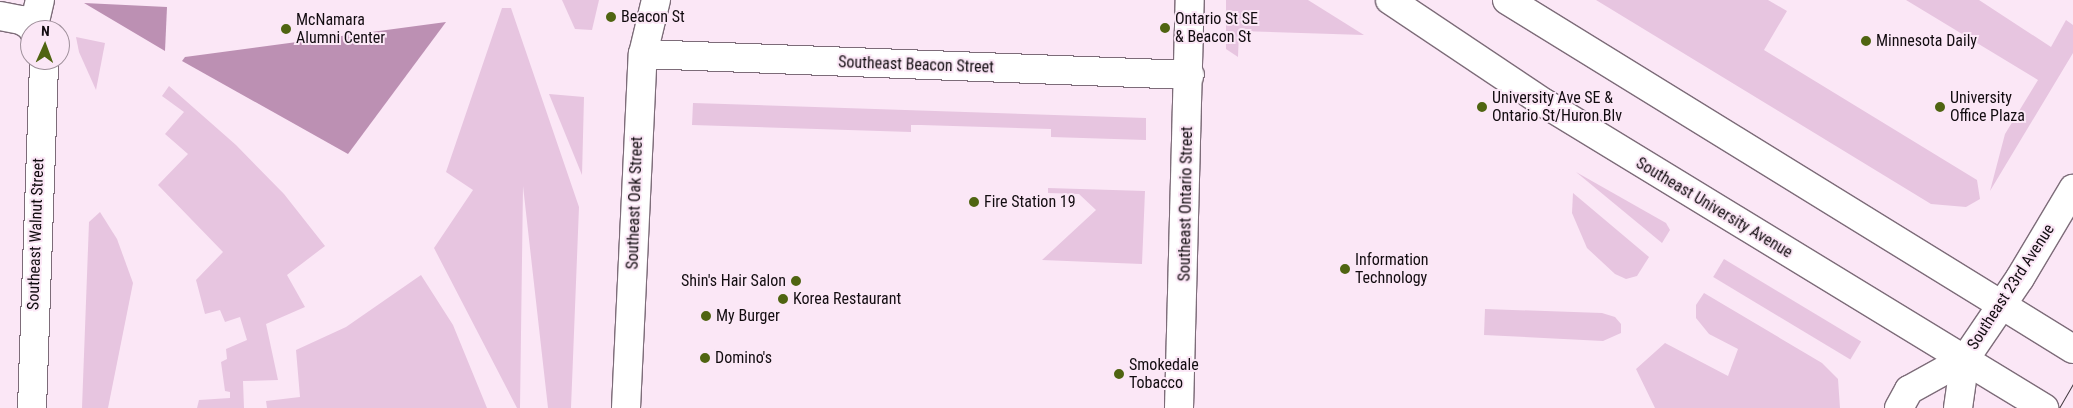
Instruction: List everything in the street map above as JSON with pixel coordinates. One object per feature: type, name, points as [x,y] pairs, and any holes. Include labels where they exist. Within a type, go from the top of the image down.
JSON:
[{"type":"street","points":[[34,20],[40,0]]},
{"type":"street","name":"Southeast Oak Street","points":[[626,408],[643,54],[656,0]]},
{"type":"street","name":"Southeast Ontario Street","points":[[1179,408],[1190,75],[1190,0]]},
{"type":"street","name":"Southeast University Avenue","points":[[1390,0],[1544,103],[2044,408]]},
{"type":"street","points":[[1507,0],[2073,349]]},
{"type":"street","points":[[0,16],[21,20]]},
{"type":"street","name":"Southeast Beacon Street","points":[[643,54],[1190,75]]},
{"type":"street","name":"Southeast Walnut Street","points":[[32,408],[44,70]]},
{"type":"street","name":"Southeast 23rd Avenue","points":[[1965,359],[2001,306],[2073,189]]},
{"type":"street","points":[[1899,408],[1909,390],[1965,359]]},
{"type":"street","points":[[1958,408],[1965,359]]},
{"type":"shaded area","points":[[562,0],[599,0],[592,30],[575,29]]},
{"type":"shaded area","points":[[1226,0],[1308,0],[1364,35],[1239,31],[1238,57],[1226,49]]},
{"type":"shaded area","points":[[1596,0],[1768,0],[1787,11],[1764,50],[1977,180],[1980,199],[1966,207],[1931,204]]},
{"type":"shaded area","points":[[1906,0],[1979,0],[2051,47],[2066,20],[2073,25],[2073,53],[1990,191],[2005,134],[2038,80]]},
{"type":"shaded area","points":[[84,3],[167,7],[165,51]]},
{"type":"shaded area","points":[[502,8],[511,8],[579,207],[571,408],[548,408],[523,186],[520,408],[517,408],[434,248],[473,190],[446,172]]},
{"type":"shaded area","points":[[446,22],[348,154],[182,61],[185,57]]},
{"type":"shaded area","points":[[76,37],[105,43],[96,90],[79,52]]},
{"type":"shaded area","points":[[169,86],[236,145],[284,194],[325,246],[287,275],[305,307],[266,324],[278,380],[243,381],[244,408],[197,408],[199,400],[230,398],[230,392],[225,391],[221,362],[227,359],[226,349],[247,340],[240,317],[225,322],[220,310],[205,314],[196,280],[223,252],[158,185],[188,154],[165,134],[184,112],[162,96]]},
{"type":"shaded area","points":[[549,94],[584,97],[582,175]]},
{"type":"shaded area","points":[[693,103],[1146,118],[1146,140],[1051,137],[1051,129],[911,125],[911,132],[692,125]]},
{"type":"shaded area","points":[[1576,172],[1666,223],[1670,230],[1662,243]]},
{"type":"shaded area","points":[[1048,188],[1145,191],[1142,264],[1042,260],[1096,210],[1079,194],[1048,193]]},
{"type":"shaded area","points":[[1573,193],[1649,257],[1637,276],[1626,279],[1615,274],[1587,248],[1572,213]]},
{"type":"shaded area","points":[[100,212],[117,239],[133,283],[108,408],[82,408],[89,222]]},
{"type":"shaded area","points":[[1724,259],[1861,341],[1850,359],[1713,277]]},
{"type":"shaded area","points":[[421,275],[453,325],[487,408],[267,408],[266,401],[300,397],[296,350],[346,327]]},
{"type":"shaded area","points":[[1704,293],[1822,363],[1838,379],[1840,408],[1655,408],[1636,369],[1665,343],[1728,376],[1738,349],[1709,334],[1696,318],[1696,305]]},
{"type":"shaded area","points":[[1485,309],[1602,313],[1615,317],[1621,324],[1621,333],[1603,341],[1484,335]]},
{"type":"tram line","points":[[2059,408],[2073,384]]},
{"type":"place","name":"Beacon St","points":[[611,17]]},
{"type":"place","name":"Ontario St SE & Beacon St","points":[[1165,28]]},
{"type":"place","name":"McNamara Alumni Center","points":[[286,29]]},
{"type":"place","name":"Minnesota Daily","points":[[1866,41]]},
{"type":"place","name":"University Ave SE & Ontario St/Huron Blv","points":[[1482,107]]},
{"type":"place","name":"University Office Plaza","points":[[1940,107]]},
{"type":"place","name":"Fire Station 19","points":[[974,202]]},
{"type":"place","name":"Information Technology","points":[[1345,269]]},
{"type":"place","name":"Shin's Hair Salon","points":[[796,281]]},
{"type":"place","name":"Korea Restaurant","points":[[783,299]]},
{"type":"place","name":"My Burger","points":[[706,316]]},
{"type":"place","name":"Domino's","points":[[705,358]]},
{"type":"place","name":"Smokedale Tobacco","points":[[1119,374]]}]
